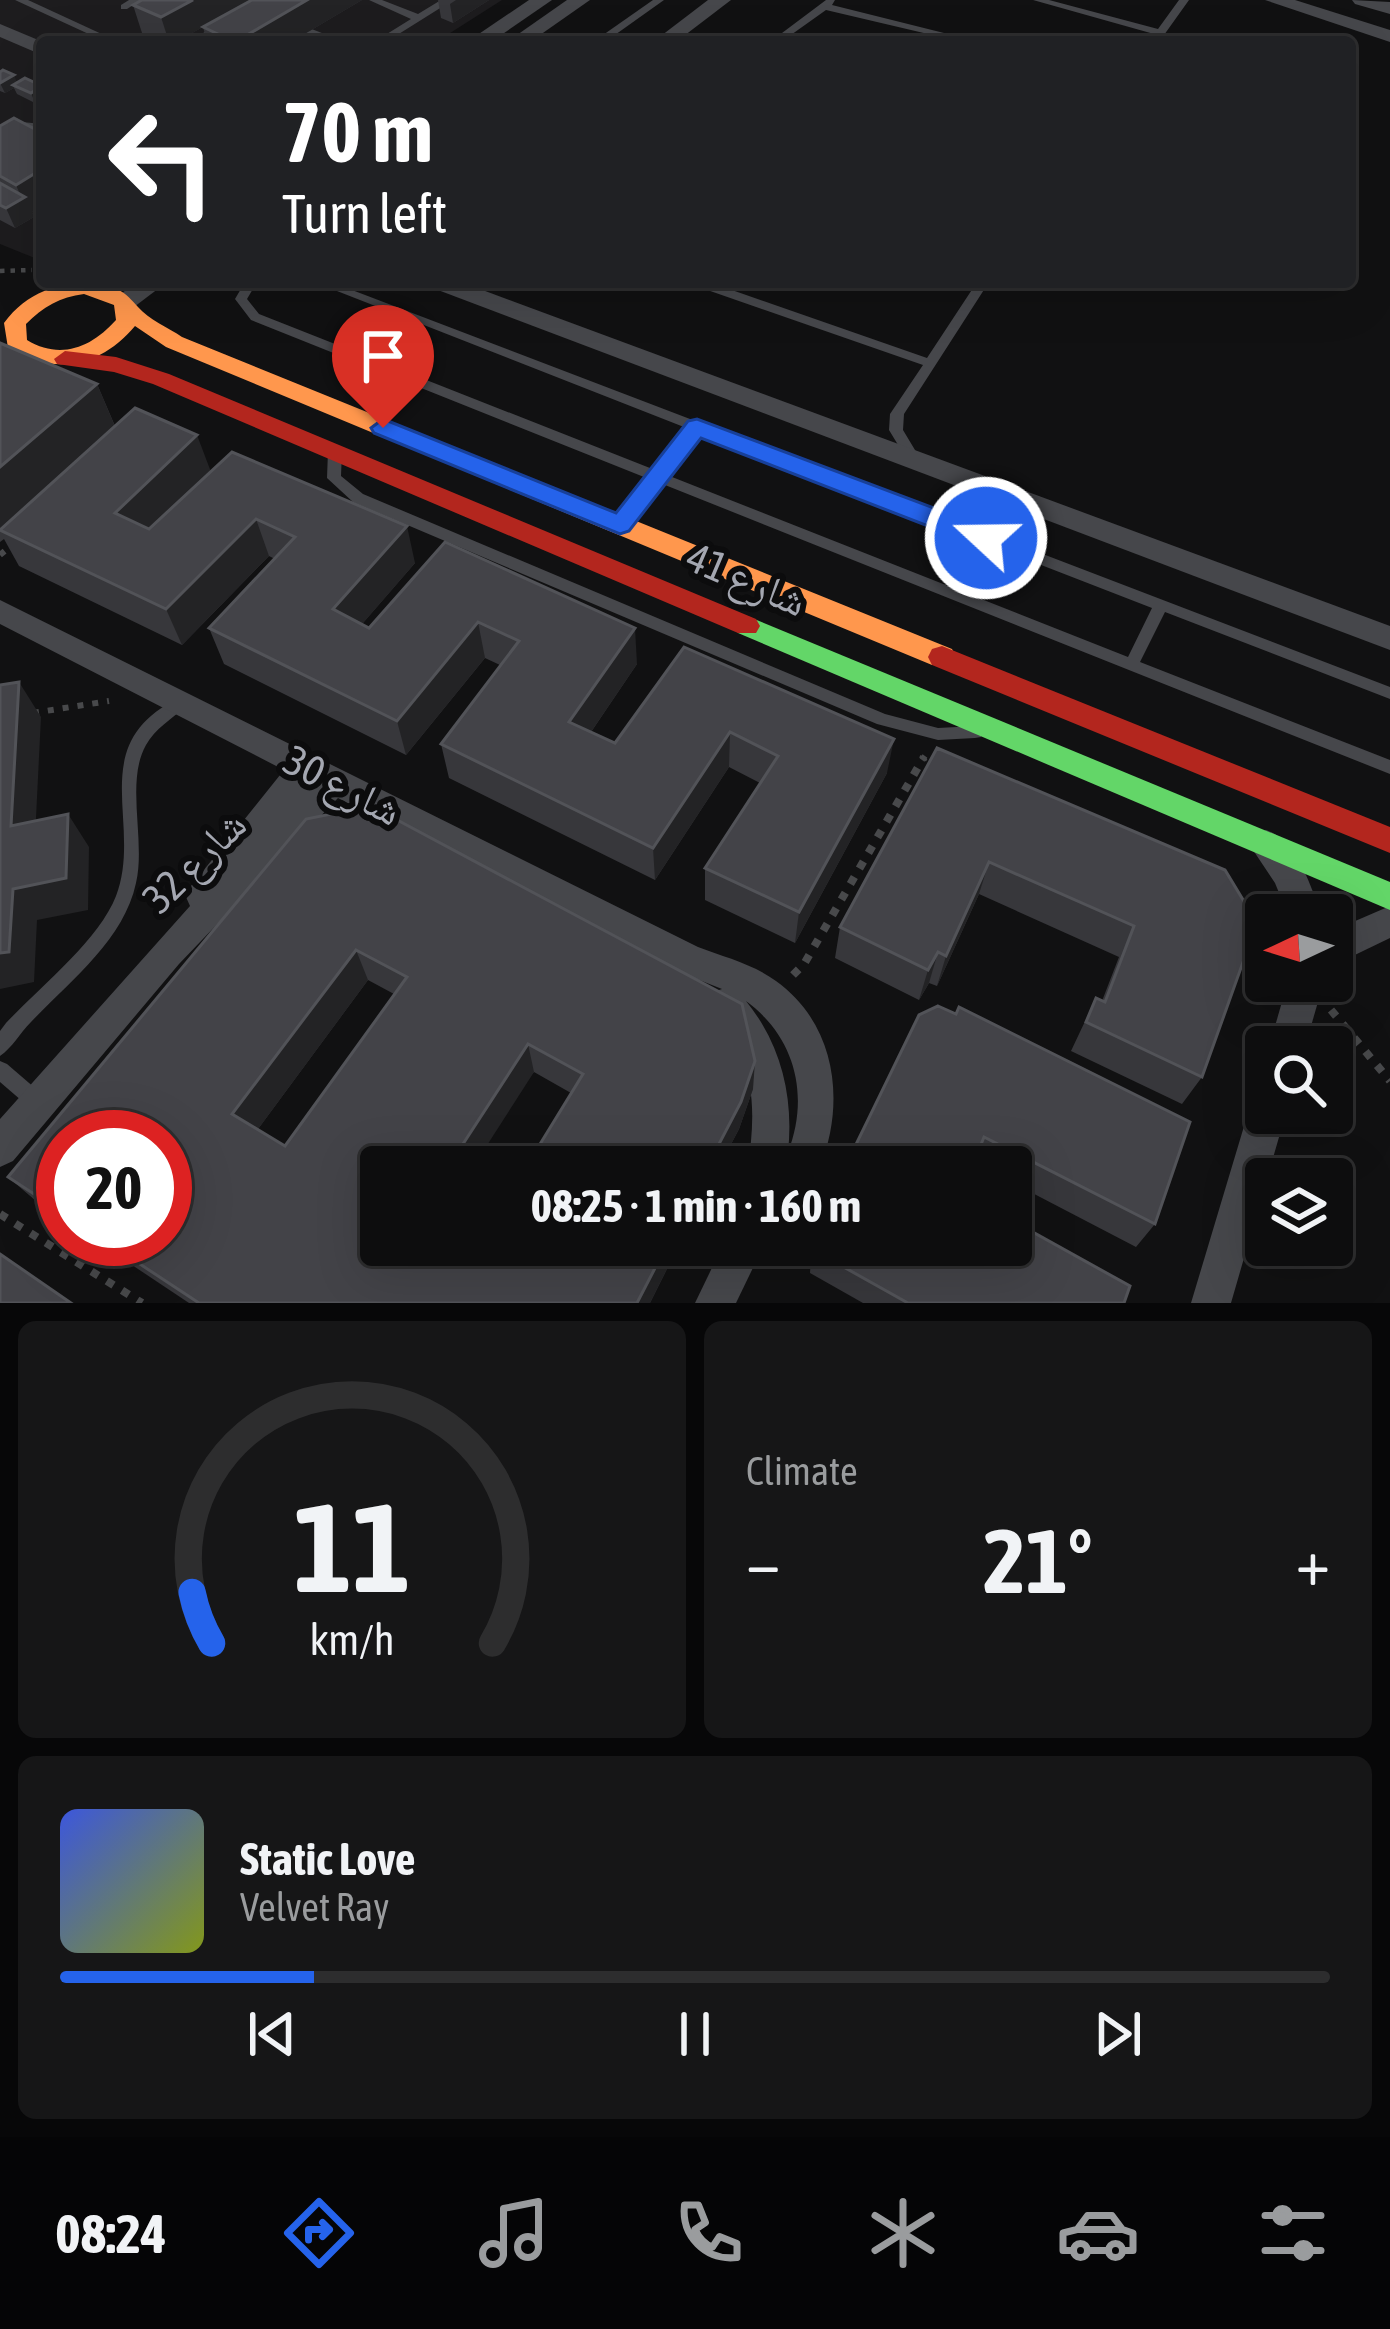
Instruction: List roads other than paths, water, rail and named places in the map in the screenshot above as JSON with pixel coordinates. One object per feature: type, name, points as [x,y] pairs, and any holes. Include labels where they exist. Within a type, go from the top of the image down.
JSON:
[{"type":"street","points":[[486,36],[542,0]]},
{"type":"street","points":[[526,36],[580,0]]},
{"type":"street","points":[[671,36],[721,0]]},
{"type":"street","points":[[1275,0],[1390,36]]},
{"type":"street","points":[[1362,0],[1390,8]]},
{"type":"street","points":[[0,30],[36,47]]},
{"type":"street","points":[[4,278],[36,281]]},
{"type":"street","points":[[7,330],[31,304],[76,288]]},
{"type":"street","name":"شارع 41","points":[[99,288],[108,290],[174,342],[1390,840]]},
{"type":"street","points":[[65,359],[112,341],[128,321],[126,306],[147,288]]},
{"type":"street","points":[[454,288],[1390,638]]},
{"type":"street","name":"شارع 41","points":[[7,330],[34,356],[140,371],[1390,896]]},
{"type":"street","name":"شارع 30","points":[[0,611],[686,959],[765,993],[798,1032],[818,1078],[819,1112],[812,1146]]},
{"type":"street","name":"شارع 32","points":[[0,1148],[320,774]]},
{"type":"street","points":[[1266,844],[1297,894]]},
{"type":"street","points":[[1353,937],[1390,922]]},
{"type":"street","name":"شارع 30","points":[[686,959],[744,1024],[761,1058],[772,1094],[771,1146]]},
{"type":"street","points":[[1211,1303],[1261,1134]]},
{"type":"street","points":[[715,1303],[734,1266]]},
{"type":"lane","points":[[20,0],[101,36]]},
{"type":"lane","points":[[124,7],[136,0]]},
{"type":"lane","points":[[374,0],[418,18]]},
{"type":"lane","points":[[607,36],[659,0]]},
{"type":"lane","points":[[1038,0],[1150,36]]},
{"type":"lane","points":[[1157,36],[1184,0]]},
{"type":"lane","points":[[389,36],[441,1]]},
{"type":"lane","points":[[783,36],[828,3],[952,36]]},
{"type":"lane","points":[[205,36],[233,20]]},
{"type":"lane","points":[[309,31],[321,36]]},
{"type":"lane","points":[[0,134],[22,125],[36,126]]},
{"type":"lane","points":[[247,288],[241,299],[255,317],[1390,767]]},
{"type":"lane","points":[[336,288],[1390,693]]},
{"type":"lane","points":[[714,288],[927,362]]},
{"type":"lane","points":[[916,463],[896,430],[897,414],[979,288]]},
{"type":"lane","points":[[620,525],[697,427]]},
{"type":"lane","points":[[335,452],[334,478],[358,498],[882,720],[938,734],[995,729]]},
{"type":"lane","points":[[945,522],[984,488]]},
{"type":"lane","points":[[984,488],[986,538]]},
{"type":"lane","points":[[1131,665],[1161,605]]},
{"type":"lane","points":[[0,1047],[11,1029],[108,924],[125,898],[133,755],[170,697]]},
{"type":"lane","points":[[0,1070],[38,1103]]}]
